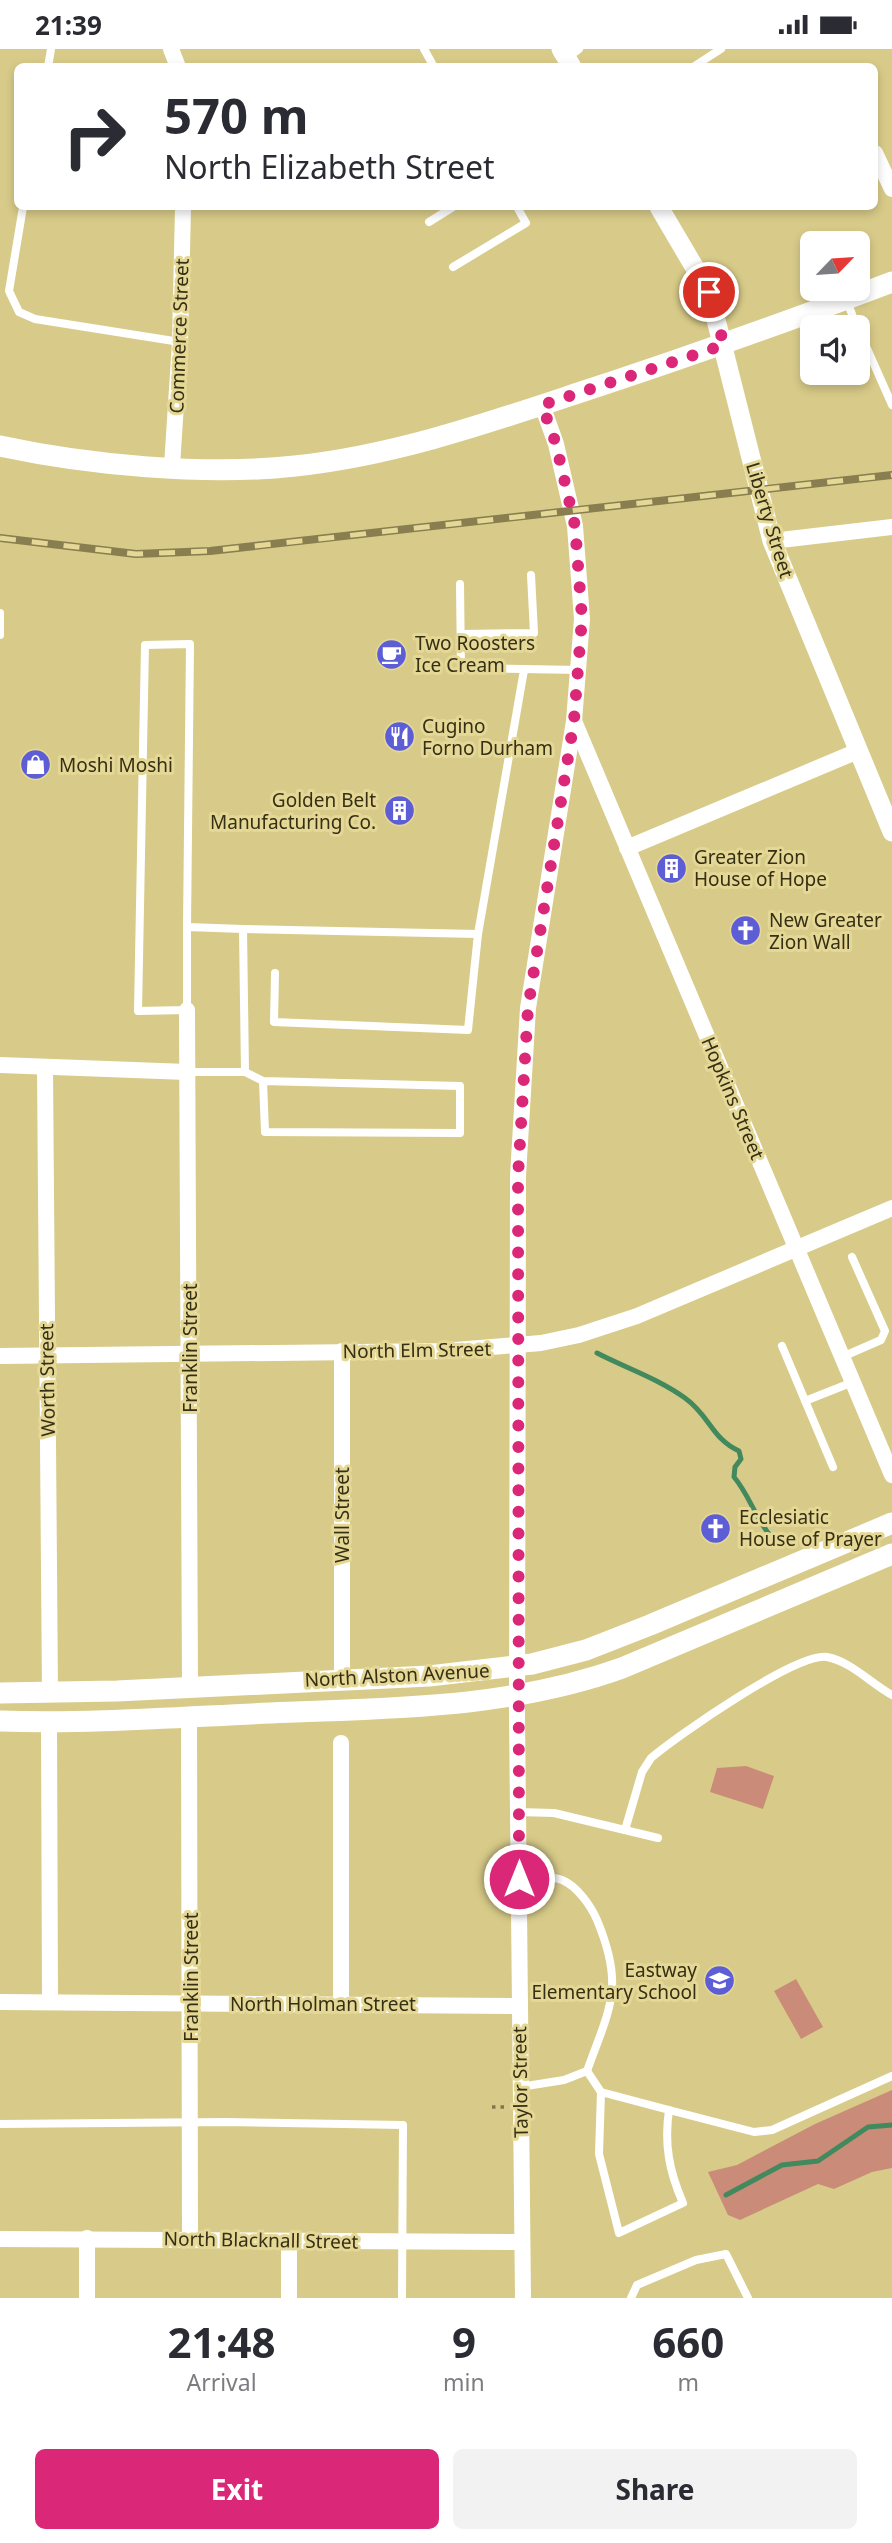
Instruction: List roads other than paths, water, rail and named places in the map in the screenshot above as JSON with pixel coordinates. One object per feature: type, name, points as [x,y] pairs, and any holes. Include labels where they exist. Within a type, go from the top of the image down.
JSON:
[{"type":"main road","points":[[870,290],[892,282]]},
{"type":"main road","points":[[0,446],[80,459],[172,466],[259,468],[324,461],[436,438],[724,345],[841,301]]},
{"type":"main road","name":"North Alston Avenue","points":[[0,1693],[429,1676],[517,1667],[569,1655],[617,1638],[892,1523]]},
{"type":"main road","name":"North Alston Avenue","points":[[0,1721],[49,1722],[426,1706],[518,1696],[567,1686],[622,1668],[892,1554]]},
{"type":"street","points":[[878,159],[892,189]]},
{"type":"street","name":"Commerce Street","points":[[172,466],[180,342],[183,210]]},
{"type":"street","name":"Liberty Street","points":[[661,210],[709,292],[772,541],[892,832]]},
{"type":"street","name":"Taylor Street","points":[[523,2298],[517,1667],[518,1176],[528,1008],[574,720],[582,618],[575,526],[556,444],[542,405]]},
{"type":"street","points":[[772,541],[892,527]]},
{"type":"street","name":"Hopkins Street","points":[[574,720],[891,1469]]},
{"type":"street","points":[[627,848],[858,751]]},
{"type":"street","name":"Franklin Street","points":[[187,1010],[190,1687]]},
{"type":"street","points":[[0,1065],[187,1072]]},
{"type":"street","name":"Worth Street","points":[[45,1068],[50,1693]]},
{"type":"street","name":"North Elm Street","points":[[0,1356],[443,1351],[517,1346],[564,1339],[637,1316],[892,1208]]},
{"type":"street","name":"Wall Street","points":[[342,1351],[342,1679]]},
{"type":"street","name":"Franklin Street","points":[[189,1716],[190,2238]]},
{"type":"street","points":[[49,1722],[50,2002]]},
{"type":"street","points":[[341,1743],[341,2004]]},
{"type":"street","name":"North Holman Street","points":[[0,2002],[519,2006]]},
{"type":"street","points":[[87,2238],[87,2298]]},
{"type":"street","name":"North Blacknall Street","points":[[0,2239],[522,2242]]},
{"type":"street","points":[[289,2242],[289,2298]]},
{"type":"lane","points":[[699,63],[721,49]]},
{"type":"lane","points":[[22,210],[9,291],[19,312],[35,319],[180,342]]},
{"type":"lane","points":[[429,222],[448,210]]},
{"type":"lane","points":[[453,267],[526,223],[519,210]]},
{"type":"lane","points":[[870,356],[892,405]]},
{"type":"lane","points":[[461,634],[534,633],[531,575]]},
{"type":"lane","points":[[460,584],[461,668],[580,670]]},
{"type":"lane","points":[[0,613],[0,635]]},
{"type":"lane","points":[[190,644],[187,927],[187,1010],[138,1011],[145,645],[190,644]]},
{"type":"lane","points":[[275,973],[274,1022],[468,1030],[478,934],[524,670]]},
{"type":"lane","points":[[187,927],[478,934]]},
{"type":"lane","points":[[243,929],[245,1072]]},
{"type":"lane","points":[[187,1072],[245,1072],[263,1081],[460,1086],[460,1133],[265,1132],[263,1081]]},
{"type":"lane","points":[[842,1357],[881,1340],[885,1331],[852,1257]]},
{"type":"lane","points":[[782,1346],[833,1467]]},
{"type":"lane","points":[[805,1401],[853,1383]]},
{"type":"lane","points":[[625,1830],[642,1772],[650,1758],[772,1677],[805,1659],[827,1657],[892,1695]]},
{"type":"lane","points":[[518,1812],[540,1811],[658,1838]]},
{"type":"lane","points":[[519,1879],[562,1880],[591,1907],[614,1970],[612,1993],[587,2071],[565,2080],[520,2087]]},
{"type":"lane","points":[[587,2071],[601,2092],[598,2154],[619,2233],[683,2203],[673,2181],[665,2137],[669,2110]]},
{"type":"lane","points":[[601,2092],[754,2132],[772,2130],[892,2075]]},
{"type":"lane","points":[[0,2125],[191,2122],[403,2125],[402,2298]]},
{"type":"lane","points":[[631,2298],[637,2285],[696,2260],[726,2255],[748,2298]]},
{"type":"waterway","points":[[597,1353],[675,1391],[700,1412],[723,1440],[739,1451],[741,1459],[735,1467],[734,1477],[772,1538]]},
{"type":"waterway","points":[[726,2195],[782,2165],[818,2161],[868,2127],[892,2125]]},
{"type":"railway","points":[[0,538],[136,554],[210,551],[892,475]]},
{"type":"place","name":"Two Roosters Ice Cream","points":[[392,654]]},
{"type":"place","name":"Cugino Forno Durham","points":[[399,737]]},
{"type":"place","name":"Moshi Moshi","points":[[36,765]]},
{"type":"place","name":"Golden Belt Manufacturing Co.","points":[[399,811]]},
{"type":"place","name":"Greater Zion House of Hope","points":[[671,868]]},
{"type":"place","name":"New Greater Zion Wall","points":[[746,931]]},
{"type":"place","name":"Ecclesiatic House of Prayer","points":[[716,1528]]},
{"type":"place","name":"Eastway Elementary School","points":[[720,1981]]}]
